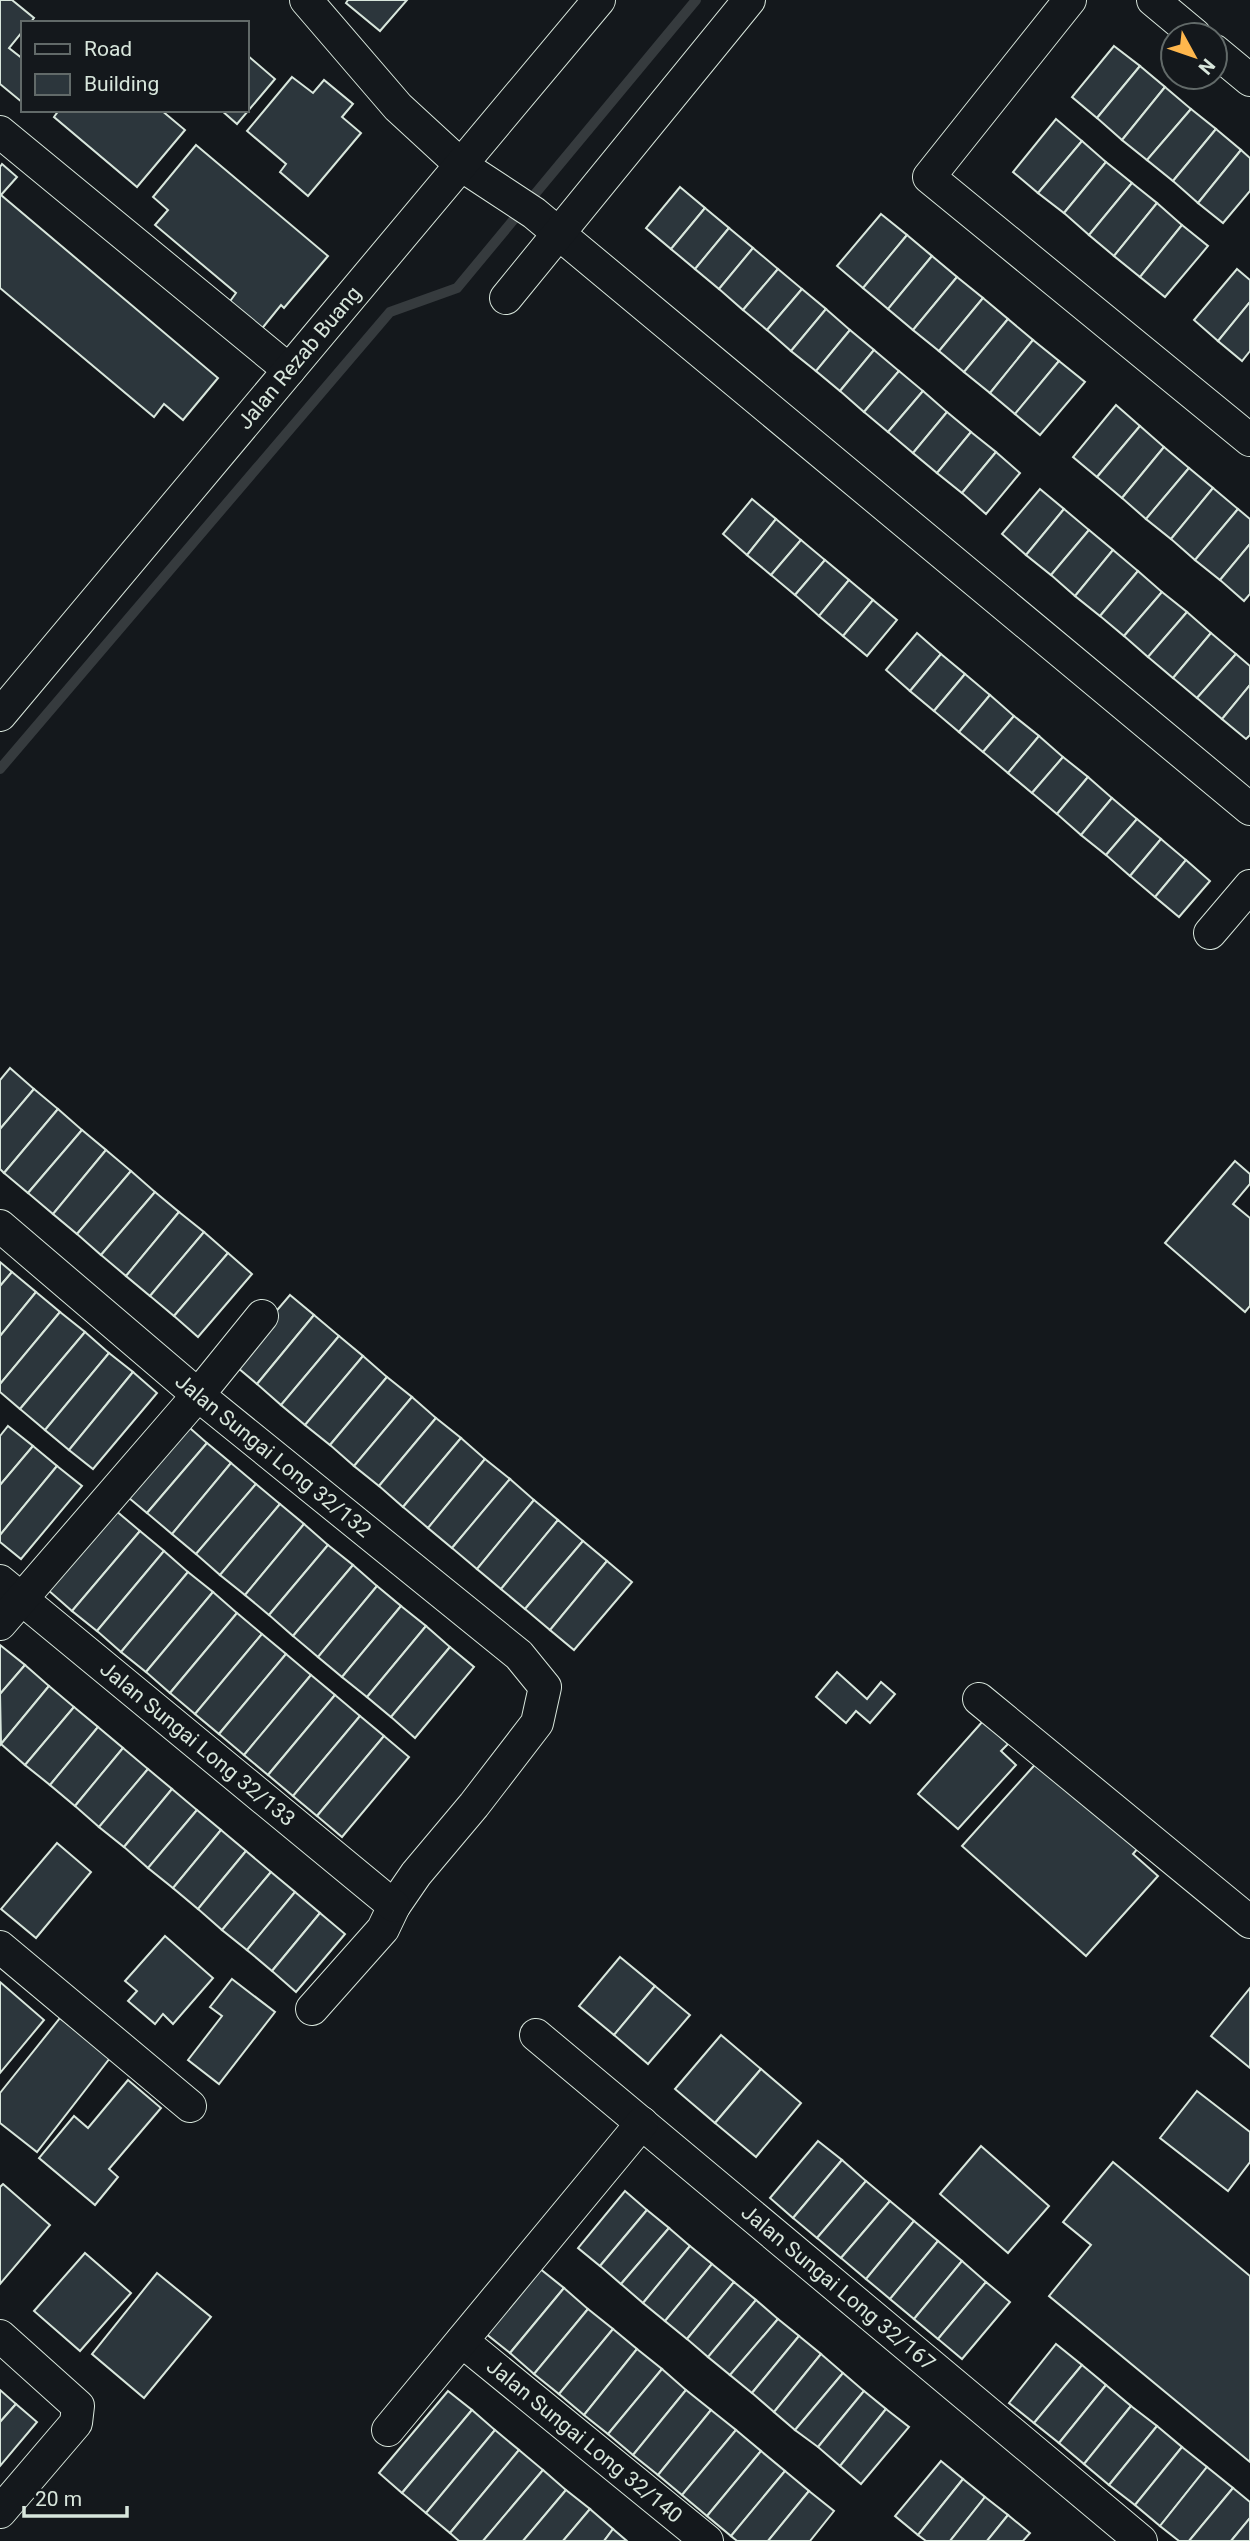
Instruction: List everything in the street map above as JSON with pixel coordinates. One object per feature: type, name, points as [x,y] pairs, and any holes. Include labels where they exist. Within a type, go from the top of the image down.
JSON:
[{"type":"street","points":[[306,0],[398,107],[461,165],[534,213],[1250,809]]},
{"type":"street","name":"Jalan Rezab Buang","points":[[0,715],[599,0]]},
{"type":"street","points":[[506,298],[749,0]]},
{"type":"street","points":[[1070,0],[929,177],[1250,440]]},
{"type":"street","points":[[1153,0],[1178,21]]},
{"type":"street","points":[[1229,63],[1250,80]]},
{"type":"street","points":[[0,132],[289,370]]},
{"type":"street","points":[[1210,933],[1250,886]]},
{"type":"street","name":"Jalan Sungai Long 32/132","points":[[0,1226],[198,1395],[519,1655],[545,1687],[537,1723],[394,1906]]},
{"type":"street","points":[[0,1624],[11,1590],[198,1395],[262,1316]]},
{"type":"street","name":"Jalan Sungai Long 32/133","points":[[11,1590],[394,1906]]},
{"type":"street","points":[[979,1699],[1250,1922]]},
{"type":"street","points":[[312,2009],[383,1930],[394,1906]]},
{"type":"street","points":[[0,1947],[190,2106]]},
{"type":"street","name":"Jalan Sungai Long 32/167","points":[[537,2035],[1141,2541]]},
{"type":"street","points":[[388,2430],[642,2123]]},
{"type":"street","points":[[0,2336],[79,2406],[76,2423],[0,2512]]},
{"type":"street","name":"Jalan Sungai Long 32/140","points":[[463,2340],[707,2541]]},
{"type":"building","points":[[0,0],[12,0],[34,18],[32,21],[21,21],[21,33],[9,48],[21,57],[21,101],[0,84]]},
{"type":"building","points":[[348,0],[407,0],[380,31],[346,3]]},
{"type":"building","points":[[1114,46],[1140,66],[1097,118],[1072,97]]},
{"type":"building","points":[[248,56],[275,79],[248,111]]},
{"type":"building","points":[[1140,66],[1159,82],[1159,91],[1162,91],[1122,140],[1097,118]]},
{"type":"building","points":[[292,77],[313,93],[324,80],[353,104],[342,117],[361,133],[308,196],[280,172],[286,164],[247,131]]},
{"type":"building","points":[[1162,91],[1170,91],[1191,109],[1147,160],[1122,140]]},
{"type":"building","points":[[1191,109],[1216,129],[1173,181],[1147,160]]},
{"type":"building","points":[[58,112],[163,112],[185,130],[137,187],[54,117]]},
{"type":"building","points":[[223,112],[247,112],[237,124]]},
{"type":"building","points":[[1056,119],[1082,141],[1038,193],[1013,172]]},
{"type":"building","points":[[1216,129],[1241,150],[1198,203],[1173,181]]},
{"type":"building","points":[[1082,141],[1106,162],[1064,213],[1038,193]]},
{"type":"building","points":[[196,145],[328,256],[284,308],[281,305],[260,331],[228,304],[236,293],[155,225],[168,210],[153,197]]},
{"type":"building","points":[[1241,150],[1250,158],[1250,191],[1223,223],[1198,203]]},
{"type":"building","points":[[1106,162],[1132,183],[1089,235],[1064,213]]},
{"type":"building","points":[[2,164],[17,177],[1,195],[218,378],[183,420],[164,404],[154,417],[0,288],[0,167]]},
{"type":"building","points":[[1132,183],[1157,203],[1114,256],[1089,235]]},
{"type":"building","points":[[680,187],[705,208],[671,249],[646,228]]},
{"type":"building","points":[[1157,203],[1182,225],[1140,277],[1114,256]]},
{"type":"building","points":[[705,208],[729,228],[695,269],[671,249]]},
{"type":"building","points":[[881,214],[907,235],[863,288],[837,266]]},
{"type":"building","points":[[1182,225],[1208,246],[1165,297],[1140,277]]},
{"type":"building","points":[[729,228],[753,248],[719,289],[695,269]]},
{"type":"building","points":[[907,235],[932,256],[888,309],[863,288]]},
{"type":"building","points":[[753,248],[778,269],[743,310],[719,289]]},
{"type":"building","points":[[932,256],[957,277],[913,330],[888,309]]},
{"type":"building","points":[[778,269],[802,289],[767,330],[743,310]]},
{"type":"building","points":[[1237,269],[1250,280],[1250,302],[1218,341],[1194,320]]},
{"type":"building","points":[[957,277],[983,298],[939,351],[913,330]]},
{"type":"building","points":[[802,289],[826,309],[791,351],[767,330]]},
{"type":"building","points":[[983,298],[1008,319],[964,372],[939,351]]},
{"type":"building","points":[[1250,302],[1250,351],[1242,361],[1218,341]]},
{"type":"building","points":[[826,309],[850,330],[816,371],[791,351]]},
{"type":"building","points":[[1008,319],[1033,340],[990,393],[964,372]]},
{"type":"building","points":[[850,330],[874,350],[840,391],[816,371]]},
{"type":"building","points":[[1033,340],[1059,361],[1015,414],[990,393]]},
{"type":"building","points":[[874,350],[899,371],[864,412],[840,391]]},
{"type":"building","points":[[1059,361],[1085,382],[1040,435],[1015,414]]},
{"type":"building","points":[[899,371],[923,391],[888,432],[864,412]]},
{"type":"building","points":[[923,391],[947,412],[913,453],[888,432]]},
{"type":"building","points":[[1116,405],[1140,426],[1097,477],[1073,457]]},
{"type":"building","points":[[947,412],[971,432],[937,473],[913,453]]},
{"type":"building","points":[[1140,426],[1164,447],[1122,498],[1097,477]]},
{"type":"building","points":[[971,432],[996,452],[962,493],[937,473]]},
{"type":"building","points":[[1164,447],[1189,468],[1146,519],[1122,498]]},
{"type":"building","points":[[996,452],[1020,473],[986,514],[962,493]]},
{"type":"building","points":[[1189,468],[1213,488],[1171,539],[1146,519]]},
{"type":"building","points":[[1213,488],[1238,509],[1195,560],[1171,539]]},
{"type":"building","points":[[1040,489],[1064,509],[1026,555],[1002,534]]},
{"type":"building","points":[[752,499],[776,519],[747,555],[723,534]]},
{"type":"building","points":[[1064,509],[1089,530],[1051,575],[1026,555]]},
{"type":"building","points":[[1238,509],[1250,519],[1250,544],[1220,580],[1195,560]]},
{"type":"building","points":[[776,519],[801,540],[771,575],[747,555]]},
{"type":"building","points":[[1089,530],[1113,550],[1075,596],[1051,575]]},
{"type":"building","points":[[801,540],[825,560],[795,595],[771,575]]},
{"type":"building","points":[[1250,544],[1250,594],[1244,601],[1220,580]]},
{"type":"building","points":[[1113,550],[1138,571],[1100,616],[1075,596]]},
{"type":"building","points":[[825,560],[849,580],[819,616],[795,595]]},
{"type":"building","points":[[1138,571],[1162,592],[1124,636],[1100,616]]},
{"type":"building","points":[[849,580],[873,600],[843,636],[819,616]]},
{"type":"building","points":[[1162,592],[1187,612],[1148,657],[1124,636]]},
{"type":"building","points":[[873,600],[897,620],[867,656],[843,636]]},
{"type":"building","points":[[1187,612],[1211,633],[1173,678],[1148,657]]},
{"type":"building","points":[[917,633],[941,654],[910,691],[886,670]]},
{"type":"building","points":[[1211,633],[1236,654],[1197,698],[1173,678]]},
{"type":"building","points":[[941,654],[965,674],[934,711],[910,691]]},
{"type":"building","points":[[1236,654],[1250,666],[1250,685],[1222,719],[1197,698]]},
{"type":"building","points":[[965,674],[990,695],[959,732],[934,711]]},
{"type":"building","points":[[1250,685],[1250,735],[1246,739],[1222,719]]},
{"type":"building","points":[[990,695],[1014,716],[983,752],[959,732]]},
{"type":"building","points":[[1014,716],[1039,736],[1008,773],[983,752]]},
{"type":"building","points":[[1039,736],[1063,757],[1032,793],[1008,773]]},
{"type":"building","points":[[1063,757],[1088,777],[1057,814],[1032,793]]},
{"type":"building","points":[[1088,777],[1112,798],[1081,835],[1057,814]]},
{"type":"building","points":[[1112,798],[1137,819],[1106,855],[1081,835]]},
{"type":"building","points":[[1137,819],[1161,839],[1130,876],[1106,855]]},
{"type":"building","points":[[1161,839],[1186,860],[1155,897],[1130,876]]},
{"type":"building","points":[[1186,860],[1210,881],[1179,917],[1155,897]]},
{"type":"building","points":[[10,1068],[34,1089],[0,1129],[0,1080]]},
{"type":"building","points":[[34,1089],[58,1109],[4,1173],[0,1169],[0,1129]]},
{"type":"building","points":[[58,1109],[82,1130],[28,1193],[4,1173]]},
{"type":"building","points":[[82,1130],[106,1150],[53,1214],[28,1193]]},
{"type":"building","points":[[106,1150],[131,1171],[77,1234],[53,1214]]},
{"type":"building","points":[[1235,1161],[1250,1174],[1250,1184],[1233,1204],[1250,1218],[1250,1306],[1245,1312],[1165,1243]]},
{"type":"building","points":[[131,1171],[155,1192],[101,1255],[77,1234]]},
{"type":"building","points":[[155,1192],[179,1212],[126,1276],[101,1255]]},
{"type":"building","points":[[179,1212],[204,1232],[150,1296],[126,1276]]},
{"type":"building","points":[[204,1232],[228,1253],[174,1316],[150,1296]]},
{"type":"building","points":[[228,1253],[252,1274],[198,1337],[174,1316]]},
{"type":"building","points":[[0,1262],[12,1272],[0,1286]]},
{"type":"building","points":[[12,1272],[36,1292],[0,1336],[0,1286]]},
{"type":"building","points":[[36,1292],[60,1312],[0,1384],[0,1336]]},
{"type":"building","points":[[290,1295],[314,1315],[257,1384],[232,1363]]},
{"type":"building","points":[[60,1312],[85,1332],[20,1409],[0,1392],[0,1384]]},
{"type":"building","points":[[314,1315],[339,1336],[281,1405],[257,1384]]},
{"type":"building","points":[[85,1332],[109,1353],[45,1430],[20,1409]]},
{"type":"building","points":[[339,1336],[363,1356],[305,1425],[281,1405]]},
{"type":"building","points":[[109,1353],[133,1372],[69,1450],[45,1430]]},
{"type":"building","points":[[363,1356],[387,1377],[330,1445],[305,1425]]},
{"type":"building","points":[[133,1372],[157,1393],[93,1469],[69,1450]]},
{"type":"building","points":[[387,1377],[412,1397],[354,1466],[330,1445]]},
{"type":"building","points":[[412,1397],[436,1418],[379,1486],[354,1466]]},
{"type":"building","points":[[436,1418],[461,1438],[403,1507],[379,1486]]},
{"type":"building","points":[[183,1422],[207,1443],[147,1513],[123,1493]]},
{"type":"building","points":[[8,1426],[33,1446],[0,1485],[0,1436]]},
{"type":"building","points":[[461,1438],[485,1459],[428,1528],[403,1507]]},
{"type":"building","points":[[207,1443],[231,1463],[172,1534],[147,1513]]},
{"type":"building","points":[[33,1446],[57,1466],[0,1535],[0,1485]]},
{"type":"building","points":[[485,1459],[510,1479],[452,1548],[428,1528]]},
{"type":"building","points":[[231,1463],[256,1484],[196,1554],[172,1534]]},
{"type":"building","points":[[57,1466],[82,1486],[21,1559],[0,1542],[0,1535]]},
{"type":"building","points":[[510,1479],[534,1500],[477,1569],[452,1548]]},
{"type":"building","points":[[256,1484],[280,1504],[220,1575],[196,1554]]},
{"type":"building","points":[[534,1500],[558,1520],[501,1589],[477,1569]]},
{"type":"building","points":[[280,1504],[304,1524],[245,1595],[220,1575]]},
{"type":"building","points":[[115,1510],[140,1531],[72,1611],[48,1590]]},
{"type":"building","points":[[558,1520],[583,1541],[525,1609],[501,1589]]},
{"type":"building","points":[[304,1524],[328,1545],[269,1615],[245,1595]]},
{"type":"building","points":[[140,1531],[164,1551],[97,1631],[72,1611]]},
{"type":"building","points":[[583,1541],[607,1561],[550,1630],[525,1609]]},
{"type":"building","points":[[328,1545],[353,1565],[293,1636],[269,1615]]},
{"type":"building","points":[[164,1551],[188,1572],[121,1652],[97,1631]]},
{"type":"building","points":[[607,1561],[632,1582],[574,1650],[550,1630]]},
{"type":"building","points":[[353,1565],[377,1586],[318,1657],[293,1636]]},
{"type":"building","points":[[188,1572],[213,1592],[146,1672],[121,1652]]},
{"type":"building","points":[[377,1586],[401,1606],[342,1677],[318,1657]]},
{"type":"building","points":[[213,1592],[237,1613],[170,1693],[146,1672]]},
{"type":"building","points":[[401,1606],[426,1626],[367,1697],[342,1677]]},
{"type":"building","points":[[237,1613],[262,1634],[195,1714],[170,1693]]},
{"type":"building","points":[[426,1626],[450,1647],[391,1717],[367,1697]]},
{"type":"building","points":[[262,1634],[286,1654],[219,1734],[195,1714]]},
{"type":"building","points":[[0,1645],[25,1665],[0,1694]]},
{"type":"building","points":[[450,1647],[474,1667],[415,1738],[391,1717]]},
{"type":"building","points":[[286,1654],[311,1675],[244,1755],[219,1734]]},
{"type":"building","points":[[25,1665],[49,1686],[1,1744],[0,1694]]},
{"type":"building","points":[[837,1672],[867,1699],[881,1682],[895,1694],[870,1723],[856,1711],[846,1723],[816,1697]]},
{"type":"building","points":[[311,1675],[335,1695],[268,1775],[244,1755]]},
{"type":"building","points":[[49,1686],[74,1707],[25,1765],[1,1744]]},
{"type":"building","points":[[335,1695],[360,1716],[293,1796],[268,1775]]},
{"type":"building","points":[[74,1707],[98,1727],[50,1785],[25,1765]]},
{"type":"building","points":[[360,1716],[384,1736],[317,1816],[293,1796]]},
{"type":"building","points":[[983,1721],[1008,1744],[1001,1751],[1016,1765],[958,1829],[918,1794]]},
{"type":"building","points":[[98,1727],[123,1748],[75,1806],[50,1785]]},
{"type":"building","points":[[384,1736],[409,1757],[342,1837],[317,1816]]},
{"type":"building","points":[[123,1748],[148,1769],[99,1827],[75,1806]]},
{"type":"building","points":[[1040,1759],[1139,1847],[1133,1854],[1158,1876],[1086,1956],[962,1846]]},
{"type":"building","points":[[148,1769],[172,1789],[124,1847],[99,1827]]},
{"type":"building","points":[[172,1789],[197,1810],[148,1868],[124,1847]]},
{"type":"building","points":[[197,1810],[221,1830],[173,1888],[148,1868]]},
{"type":"building","points":[[221,1830],[246,1851],[198,1909],[173,1888]]},
{"type":"building","points":[[57,1843],[91,1872],[36,1938],[1,1909]]},
{"type":"building","points":[[246,1851],[271,1872],[222,1930],[198,1909]]},
{"type":"building","points":[[271,1872],[295,1892],[247,1950],[222,1930]]},
{"type":"building","points":[[295,1892],[320,1913],[272,1971],[247,1950]]},
{"type":"building","points":[[320,1913],[345,1934],[296,1992],[272,1971]]},
{"type":"building","points":[[165,1936],[213,1978],[173,2024],[163,2014],[155,2024],[128,2001],[137,1991],[125,1981]]},
{"type":"building","points":[[620,1957],[655,1986],[614,2035],[579,2006]]},
{"type":"building","points":[[232,1979],[275,2012],[219,2084],[188,2060],[222,2016],[210,2007]]},
{"type":"building","points":[[0,1982],[44,2020],[0,2073]]},
{"type":"building","points":[[655,1986],[690,2015],[648,2064],[614,2035]]},
{"type":"building","points":[[1250,1988],[1250,2068],[1211,2036]]},
{"type":"building","points":[[60,2018],[110,2058],[37,2152],[0,2123],[0,2093]]},
{"type":"building","points":[[721,2035],[761,2069],[715,2123],[675,2089]]},
{"type":"building","points":[[761,2069],[801,2103],[756,2157],[715,2123]]},
{"type":"building","points":[[128,2080],[161,2108],[109,2169],[118,2177],[95,2205],[39,2158],[74,2116],[88,2128]]},
{"type":"building","points":[[1197,2091],[1250,2132],[1250,2162],[1228,2191],[1160,2138]]},
{"type":"building","points":[[818,2141],[842,2160],[793,2218],[770,2198]]},
{"type":"building","points":[[981,2146],[1049,2206],[1008,2253],[940,2194]]},
{"type":"building","points":[[842,2160],[866,2181],[817,2238],[793,2218]]},
{"type":"building","points":[[1113,2162],[1250,2276],[1250,2462],[1049,2296],[1091,2245],[1063,2222]]},
{"type":"building","points":[[866,2181],[890,2201],[841,2258],[817,2238]]},
{"type":"building","points":[[3,2184],[50,2225],[0,2284],[0,2187]]},
{"type":"building","points":[[625,2191],[647,2210],[600,2266],[578,2248]]},
{"type":"building","points":[[890,2201],[914,2221],[866,2279],[841,2258]]},
{"type":"building","points":[[647,2210],[669,2228],[621,2284],[600,2266]]},
{"type":"building","points":[[914,2221],[938,2241],[890,2299],[866,2279]]},
{"type":"building","points":[[669,2228],[690,2246],[643,2303],[621,2284]]},
{"type":"building","points":[[938,2241],[962,2261],[914,2319],[890,2299]]},
{"type":"building","points":[[690,2246],[712,2264],[665,2321],[643,2303]]},
{"type":"building","points":[[85,2253],[131,2293],[80,2351],[34,2311]]},
{"type":"building","points":[[529,2260],[564,2288],[510,2353],[475,2325]]},
{"type":"building","points":[[962,2261],[986,2282],[938,2339],[914,2319]]},
{"type":"building","points":[[712,2264],[734,2282],[687,2339],[665,2321]]},
{"type":"building","points":[[157,2273],[211,2317],[144,2398],[92,2354]]},
{"type":"building","points":[[734,2282],[756,2300],[708,2357],[687,2339]]},
{"type":"building","points":[[986,2282],[1010,2302],[962,2359],[938,2339]]},
{"type":"building","points":[[564,2288],[588,2309],[534,2374],[510,2353]]},
{"type":"building","points":[[756,2300],[778,2319],[730,2375],[708,2357]]},
{"type":"building","points":[[588,2309],[613,2329],[559,2394],[534,2374]]},
{"type":"building","points":[[778,2319],[799,2336],[752,2393],[730,2375]]},
{"type":"building","points":[[613,2329],[637,2349],[584,2415],[559,2394]]},
{"type":"building","points":[[799,2336],[821,2354],[774,2412],[752,2393]]},
{"type":"building","points":[[1056,2344],[1082,2365],[1034,2423],[1009,2403]]},
{"type":"building","points":[[637,2349],[662,2369],[608,2434],[584,2415]]},
{"type":"building","points":[[821,2354],[843,2373],[795,2430],[774,2412]]},
{"type":"building","points":[[1082,2365],[1106,2385],[1059,2443],[1034,2423]]},
{"type":"building","points":[[662,2369],[686,2390],[633,2455],[608,2434]]},
{"type":"building","points":[[843,2373],[864,2391],[818,2447],[795,2430]]},
{"type":"building","points":[[1106,2385],[1131,2406],[1084,2464],[1059,2443]]},
{"type":"building","points":[[0,2390],[16,2404],[0,2422]]},
{"type":"building","points":[[686,2390],[711,2410],[658,2475],[633,2455]]},
{"type":"building","points":[[448,2391],[472,2410],[402,2493],[379,2473]]},
{"type":"building","points":[[864,2391],[886,2409],[840,2466],[818,2447]]},
{"type":"building","points":[[16,2404],[37,2422],[0,2466],[0,2422]]},
{"type":"building","points":[[1131,2406],[1157,2426],[1109,2485],[1084,2464]]},
{"type":"building","points":[[886,2409],[909,2427],[861,2484],[840,2466]]},
{"type":"building","points":[[472,2410],[495,2430],[426,2513],[402,2493]]},
{"type":"building","points":[[711,2410],[736,2430],[682,2495],[658,2475]]},
{"type":"building","points":[[1157,2426],[1182,2447],[1135,2505],[1109,2485]]},
{"type":"building","points":[[495,2430],[519,2450],[450,2533],[426,2513]]},
{"type":"building","points":[[736,2430],[761,2451],[707,2516],[682,2495]]},
{"type":"building","points":[[1182,2447],[1207,2467],[1160,2526],[1135,2505]]},
{"type":"building","points":[[519,2450],[543,2470],[483,2541],[459,2541],[450,2533]]},
{"type":"building","points":[[761,2451],[785,2471],[731,2536],[707,2516]]},
{"type":"building","points":[[941,2461],[963,2479],[918,2535],[895,2516]]},
{"type":"building","points":[[1207,2467],[1233,2488],[1189,2541],[1179,2541],[1160,2526]]},
{"type":"building","points":[[543,2470],[566,2490],[523,2541],[483,2541]]},
{"type":"building","points":[[785,2471],[809,2491],[768,2541],[737,2541],[731,2536]]},
{"type":"building","points":[[963,2479],[985,2497],[950,2541],[926,2541],[918,2535]]},
{"type":"building","points":[[1233,2488],[1250,2502],[1250,2518],[1231,2541],[1189,2541]]},
{"type":"building","points":[[566,2490],[590,2509],[563,2541],[523,2541]]},
{"type":"building","points":[[809,2491],[834,2511],[810,2541],[768,2541]]},
{"type":"building","points":[[985,2497],[1008,2515],[987,2541],[950,2541]]},
{"type":"building","points":[[590,2509],[613,2529],[604,2541],[563,2541]]},
{"type":"building","points":[[1008,2515],[1030,2533],[1023,2541],[987,2541]]},
{"type":"building","points":[[1250,2518],[1250,2541],[1231,2541]]},
{"type":"building","points":[[613,2529],[627,2541],[604,2541]]},
{"type":"waterway","points":[[0,769],[390,312],[457,288],[696,0]]}]
